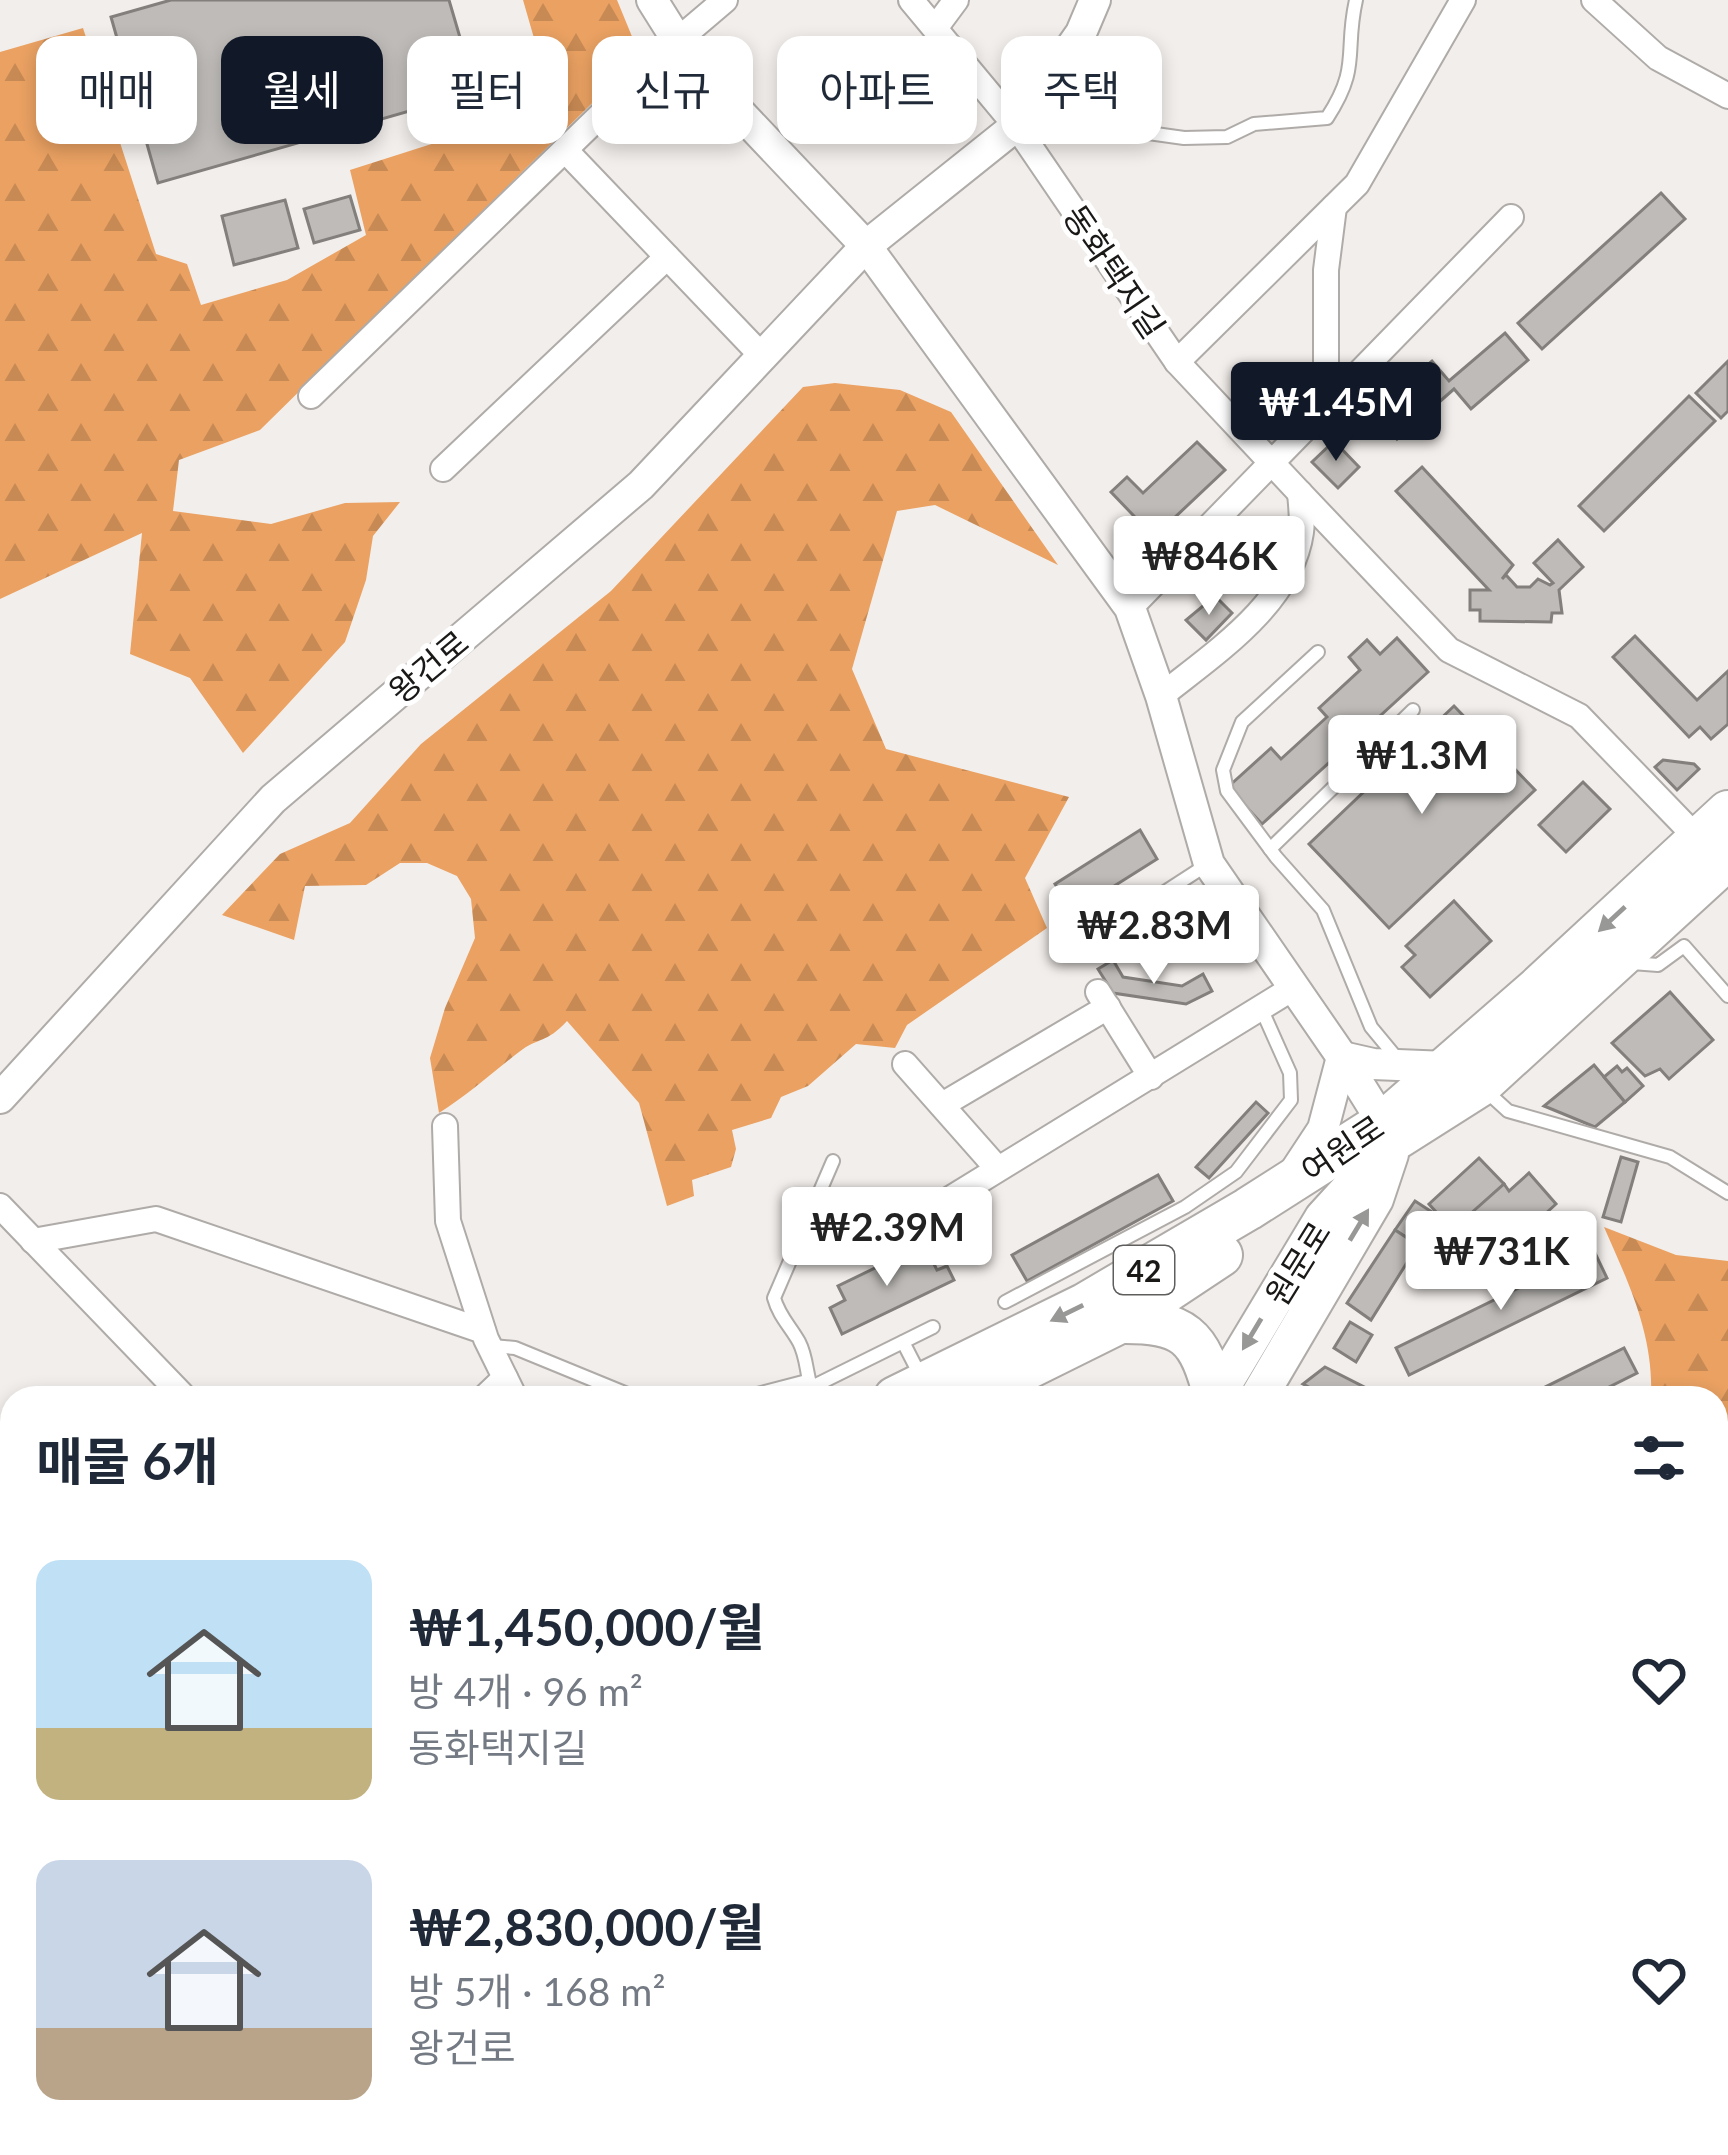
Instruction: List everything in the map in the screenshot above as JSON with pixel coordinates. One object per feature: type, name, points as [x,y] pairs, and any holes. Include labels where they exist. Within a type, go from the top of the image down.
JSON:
[{"type":"highway","name":"여원로","points":[[991,1386],[1120,1322],[1618,962],[1684,900],[1719,843]]},
{"type":"highway","name":"여원로","points":[[1463,1076],[1719,843]]},
{"type":"highway","points":[[1684,900],[1684,946]]},
{"type":"highway","name":"여원로","points":[[920,1386],[1084,1305],[1288,1184],[1389,1131]]},
{"type":"highway","points":[[1120,1322],[1157,1322],[1176,1328],[1195,1342],[1212,1386]]},
{"type":"main road","name":"원문로","points":[[1222,1386],[1323,1218],[1389,1131]]},
{"type":"main road","name":"원문로","points":[[1265,1386],[1375,1198],[1389,1131]]},
{"type":"street","points":[[652,0],[675,36]]},
{"type":"street","points":[[683,36],[725,0]]},
{"type":"street","name":"동화택지길","points":[[911,0],[1001,107]]},
{"type":"street","points":[[936,27],[956,0]]},
{"type":"street","points":[[1080,36],[1095,0]]},
{"type":"street","points":[[1177,362],[1358,184],[1463,0]]},
{"type":"street","points":[[1594,0],[1658,58],[1728,96]]},
{"type":"street","points":[[311,396],[592,124]]},
{"type":"street","points":[[753,127],[866,246],[1130,608],[1216,877],[1389,1131]]},
{"type":"street","points":[[866,246],[1001,138]]},
{"type":"street","name":"동화택지길","points":[[1028,144],[1177,362],[1449,650],[1579,716],[1719,843]]},
{"type":"street","points":[[565,150],[762,356]]},
{"type":"street","points":[[1326,407],[1326,270],[1334,208]]},
{"type":"street","points":[[1130,608],[1511,217]]},
{"type":"street","name":"왕건로","points":[[0,1098],[273,799],[641,485],[866,246]]},
{"type":"street","points":[[443,469],[667,257]]},
{"type":"street","points":[[1161,696],[1234,637],[1286,575],[1301,532],[1300,493]]},
{"type":"street","points":[[945,1202],[1293,988]]},
{"type":"street","points":[[942,1105],[1103,1000],[1151,1077]]},
{"type":"street","points":[[1342,1057],[1463,1076]]},
{"type":"street","points":[[1288,1184],[1323,1129],[1342,1057]]},
{"type":"street","points":[[905,1064],[997,1168]]},
{"type":"street","points":[[445,1126],[448,1221],[486,1339],[509,1386]]},
{"type":"street","points":[[0,1206],[173,1386]]},
{"type":"street","points":[[33,1241],[156,1219],[486,1339]]},
{"type":"lane","points":[[1162,135],[1227,137],[1254,124],[1327,118],[1343,94],[1352,64],[1356,0]]},
{"type":"lane","points":[[1318,652],[1242,722],[1223,770],[1227,791],[1323,910],[1371,1027],[1404,1067]]},
{"type":"lane","points":[[1270,849],[1414,710]]},
{"type":"lane","points":[[1100,934],[1216,877]]},
{"type":"lane","points":[[1153,935],[1216,877]]},
{"type":"lane","points":[[1618,962],[1658,965],[1684,946],[1728,996]]},
{"type":"lane","points":[[1004,1302],[1185,1207],[1236,1172],[1291,1100],[1290,1073],[1261,1008]]},
{"type":"lane","points":[[1463,1076],[1508,1111],[1670,1157],[1728,1193]]},
{"type":"lane","points":[[811,1386],[800,1344],[778,1314],[774,1298],[832,1161]]},
{"type":"lane","points":[[817,1386],[933,1327]]},
{"type":"lane","points":[[486,1339],[607,1386]]},
{"type":"lane","points":[[903,1342],[909,1386]]},
{"type":"green space","points":[[523,0],[617,0],[632,36],[592,36],[592,103],[568,127],[568,36],[533,36]]},
{"type":"green space","points":[[83,28],[86,36],[55,36]]},
{"type":"green space","points":[[36,42],[36,144],[120,144],[156,254],[187,264],[201,305],[287,280],[366,235],[350,170],[432,144],[551,144],[260,430],[179,460],[173,511],[271,524],[345,503],[400,502],[373,536],[366,580],[345,642],[243,753],[190,678],[130,654],[142,533],[0,599],[0,52]]},
{"type":"green space","points":[[835,383],[900,390],[951,412],[1058,565],[935,505],[897,511],[852,669],[886,749],[1069,797],[1025,878],[1047,928],[907,1025],[895,1048],[856,1044],[808,1086],[781,1097],[771,1118],[732,1130],[736,1149],[731,1167],[692,1180],[694,1196],[667,1206],[639,1103],[567,1021],[439,1113],[430,1058],[475,938],[471,899],[457,876],[427,863],[400,863],[366,885],[305,886],[294,940],[222,915],[280,854],[350,823],[421,744],[611,591],[803,387]]},
{"type":"green space","points":[[1604,1227],[1676,1255],[1728,1261],[1728,1386],[1651,1386],[1644,1331]]},
{"type":"building","points":[[171,0],[449,0],[460,36],[407,36],[407,112],[383,119],[383,36],[221,36],[221,144],[294,144],[158,183],[147,144],[197,144],[197,36],[116,36],[111,17]]},
{"type":"building","points":[[1661,193],[1685,219],[1542,349],[1518,323]]},
{"type":"building","points":[[350,196],[360,230],[314,243],[304,209]]},
{"type":"building","points":[[285,200],[298,248],[234,265],[222,216]]},
{"type":"building","points":[[1505,333],[1528,360],[1471,409],[1454,389],[1397,439],[1373,411],[1432,361],[1449,381]]},
{"type":"building","points":[[1728,361],[1728,411],[1721,418],[1696,393]]},
{"type":"building","points":[[1689,396],[1715,421],[1604,531],[1579,506]]},
{"type":"building","points":[[1334,441],[1359,467],[1338,488],[1312,462]]},
{"type":"building","points":[[1197,442],[1225,470],[1154,537],[1111,492],[1127,477],[1143,493]]},
{"type":"building","points":[[1422,467],[1513,565],[1502,579],[1506,575],[1517,587],[1530,587],[1538,579],[1553,583],[1534,563],[1558,540],[1583,567],[1559,590],[1562,613],[1552,613],[1551,622],[1480,621],[1480,610],[1470,610],[1470,590],[1489,590],[1396,491]]},
{"type":"building","points":[[1215,596],[1232,613],[1206,640],[1186,620]]},
{"type":"building","points":[[1635,636],[1697,700],[1728,671],[1728,724],[1711,739],[1700,727],[1689,737],[1613,657]]},
{"type":"building","points":[[1397,638],[1428,672],[1262,824],[1228,787],[1271,748],[1281,759],[1327,717],[1319,708],[1360,670],[1349,657],[1367,640],[1380,654]]},
{"type":"building","points":[[1454,706],[1535,790],[1389,928],[1309,844]]},
{"type":"building","points":[[1663,760],[1694,764],[1699,769],[1677,790],[1655,767]]},
{"type":"building","points":[[1583,782],[1610,809],[1566,852],[1539,825]]},
{"type":"building","points":[[1140,830],[1157,859],[1073,912],[1055,884]]},
{"type":"building","points":[[1454,901],[1491,941],[1430,997],[1402,967],[1415,955],[1406,946]]},
{"type":"building","points":[[1113,960],[1123,977],[1182,986],[1203,974],[1212,991],[1186,1004],[1113,993],[1098,969]]},
{"type":"building","points":[[1670,992],[1713,1040],[1669,1079],[1660,1069],[1645,1076],[1612,1043]]},
{"type":"building","points":[[1594,1065],[1625,1102],[1595,1127],[1544,1106]]},
{"type":"building","points":[[1617,1066],[1622,1072],[1627,1068],[1643,1086],[1625,1102],[1604,1077]]},
{"type":"building","points":[[1256,1102],[1268,1113],[1209,1178],[1196,1167]]},
{"type":"building","points":[[1621,1157],[1638,1162],[1621,1222],[1603,1217]]},
{"type":"building","points":[[1479,1158],[1504,1184],[1453,1231],[1429,1204]]},
{"type":"building","points":[[1529,1173],[1556,1204],[1508,1248],[1505,1245],[1491,1257],[1460,1223],[1504,1184],[1509,1191]]},
{"type":"building","points":[[1158,1175],[1173,1201],[1027,1281],[1012,1255]]},
{"type":"building","points":[[1415,1201],[1438,1216],[1418,1245],[1395,1230]]},
{"type":"building","points":[[1395,1230],[1418,1245],[1371,1320],[1347,1303]]},
{"type":"building","points":[[914,1249],[920,1263],[931,1258],[937,1270],[947,1266],[954,1280],[842,1334],[830,1308],[845,1300],[838,1286]]},
{"type":"building","points":[[1594,1251],[1607,1278],[1409,1375],[1396,1348]]},
{"type":"building","points":[[1350,1322],[1372,1335],[1356,1362],[1334,1348]]},
{"type":"building","points":[[1624,1348],[1637,1373],[1611,1386],[1547,1386]]},
{"type":"building","points":[[1325,1367],[1362,1386],[1307,1386],[1303,1384]]}]
